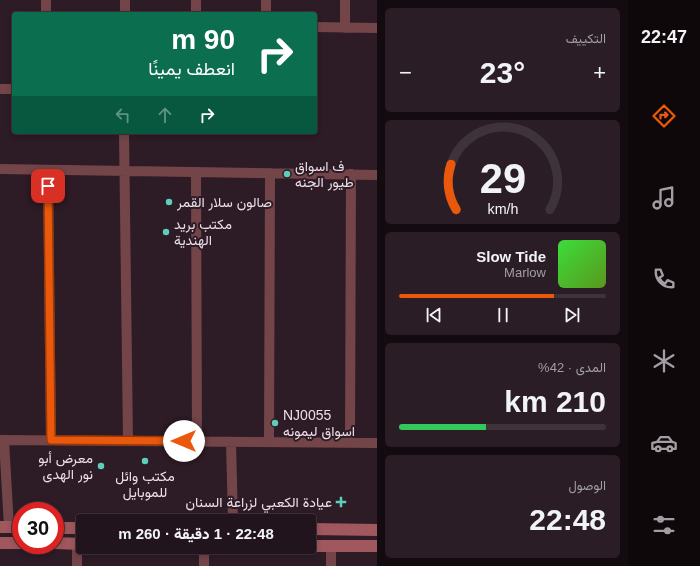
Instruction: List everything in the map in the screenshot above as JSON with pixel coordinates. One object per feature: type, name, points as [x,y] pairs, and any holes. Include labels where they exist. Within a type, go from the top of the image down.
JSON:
[{"type":"main road","points":[[64,528],[76,528]]},
{"type":"main road","points":[[316,529],[377,530]]},
{"type":"main road","points":[[0,543],[12,543]]},
{"type":"main road","points":[[64,543],[76,544]]},
{"type":"main road","points":[[316,546],[377,546]]},
{"type":"street","points":[[46,0],[46,12]]},
{"type":"street","points":[[125,0],[125,12]]},
{"type":"street","points":[[196,0],[196,12]]},
{"type":"street","points":[[266,0],[266,12]]},
{"type":"street","points":[[345,0],[345,28]]},
{"type":"street","points":[[317,27],[377,28]]},
{"type":"street","points":[[0,89],[12,89]]},
{"type":"street","points":[[124,134],[128,441]]},
{"type":"street","points":[[0,169],[377,175]]},
{"type":"street","points":[[48,170],[51,440]]},
{"type":"street","points":[[196,172],[198,441]]},
{"type":"street","points":[[269,442],[270,173]]},
{"type":"street","points":[[350,442],[351,174]]},
{"type":"street","points":[[4,527],[2,440],[377,443]]},
{"type":"street","points":[[231,442],[233,514]]},
{"type":"street","points":[[331,546],[331,566]]},
{"type":"street","points":[[77,566],[79,554]]},
{"type":"street","points":[[204,554],[204,566]]},
{"type":"place","name":"ف اسواق طيور الجنه","points":[[287,174]]},
{"type":"place","name":"صالون سلار القمر","points":[[169,202]]},
{"type":"place","name":"مكتب بريد الهندية","points":[[166,232]]},
{"type":"place","name":"NJ0055 اسواق ليمونه","points":[[275,423]]},
{"type":"place","name":"مكتب وائل للموبايل","points":[[145,461]]},
{"type":"place","name":"معرض أبو نور الهدى","points":[[101,466]]},
{"type":"place","name":"عيادة الكعبي لزراعة السنان","points":[[341,502]]},
{"type":"route","points":[[48,186],[51,440],[184,441]]}]
